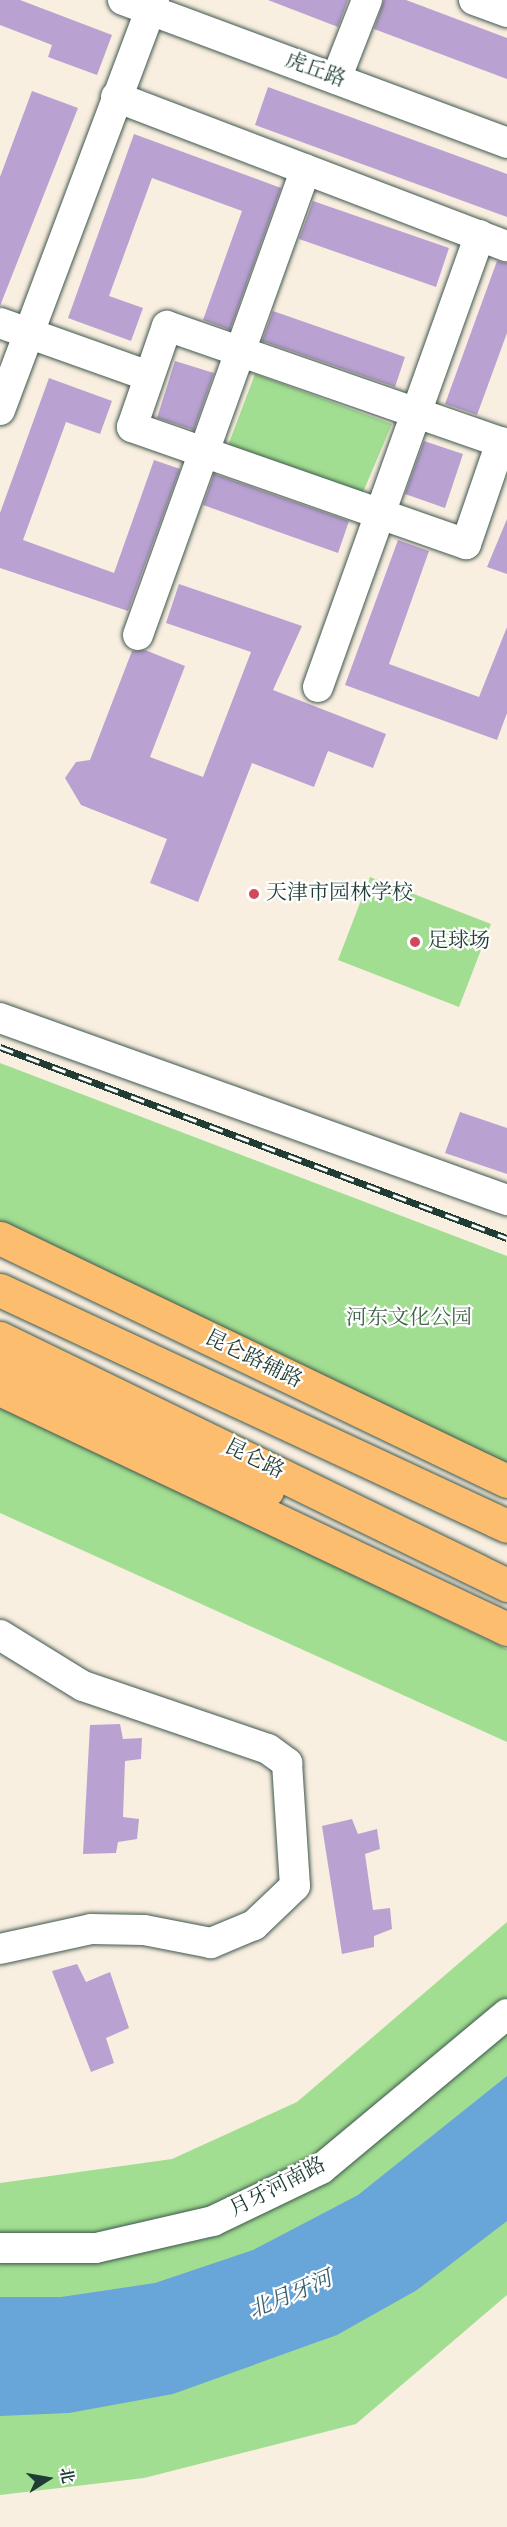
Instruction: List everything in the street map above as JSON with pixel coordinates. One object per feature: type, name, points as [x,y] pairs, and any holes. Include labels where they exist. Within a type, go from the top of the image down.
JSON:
[{"type":"main road","name":"昆仑路辅路","points":[[0,1238],[507,1481]]},
{"type":"main road","points":[[0,1266],[187,1362],[255,1406]]},
{"type":"main road","points":[[0,1290],[177,1377],[255,1406],[507,1526]]},
{"type":"main road","name":"昆仑路","points":[[0,1338],[434,1552],[507,1585]]},
{"type":"main road","points":[[0,1365],[207,1464],[369,1534],[434,1552]]},
{"type":"main road","points":[[0,1389],[507,1629]]},
{"type":"street","points":[[339,71],[367,0]]},
{"type":"street","points":[[474,0],[507,12]]},
{"type":"street","points":[[0,410],[116,97],[155,4]]},
{"type":"street","name":"虎丘路","points":[[155,4],[339,71],[507,126]]},
{"type":"street","name":"虎丘路","points":[[339,71],[507,143]]},
{"type":"street","points":[[116,97],[493,241],[416,413],[318,687]]},
{"type":"street","points":[[138,635],[306,169]]},
{"type":"street","points":[[0,322],[149,376]]},
{"type":"street","points":[[167,326],[501,442],[495,497],[466,544],[380,514],[132,427],[149,376],[167,326]]},
{"type":"street","points":[[0,1018],[507,1200]]},
{"type":"street","points":[[0,1635],[84,1686],[268,1749],[287,1763],[295,1886],[254,1925],[212,1943],[144,1930],[91,1929],[0,1949]]},
{"type":"street","name":"月牙河南路","points":[[0,2248],[96,2248],[213,2221],[321,2169],[507,2014]]},
{"type":"green space","points":[[255,374],[392,424],[361,497],[226,451]]},
{"type":"green space","name":"足球场","points":[[370,877],[491,924],[459,1007],[338,960]]},
{"type":"green space","name":"河东文化公园","points":[[0,1063],[507,1256],[507,1471],[0,1223]]},
{"type":"green space","points":[[0,1404],[507,1649],[507,1742],[0,1513]]},
{"type":"green space","points":[[507,1922],[507,2295],[356,2424],[144,2478],[0,2495],[0,2183],[172,2159],[297,2102]]},
{"type":"water","name":"北月牙河","points":[[507,2076],[507,2221],[417,2290],[337,2335],[173,2394],[69,2413],[0,2416],[0,2297],[61,2297],[155,2283],[253,2250],[358,2195]]},
{"type":"building","points":[[0,0],[20,0],[112,35],[97,75],[48,57],[52,45],[0,25]]},
{"type":"building","points":[[268,0],[348,0],[338,27]]},
{"type":"building","points":[[384,0],[406,0],[507,38],[507,79],[374,29]]},
{"type":"building","points":[[268,87],[507,174],[507,217],[255,125]]},
{"type":"building","points":[[32,91],[78,108],[0,306],[0,177]]},
{"type":"building","points":[[134,134],[281,188],[230,330],[203,320],[242,211],[152,178],[109,296],[143,308],[131,341],[68,318]]},
{"type":"building","points":[[313,201],[449,248],[436,287],[299,239]]},
{"type":"building","points":[[497,261],[507,263],[507,333],[477,415],[445,404]]},
{"type":"building","points":[[273,311],[405,357],[395,387],[262,341]]},
{"type":"building","points":[[175,361],[214,373],[194,430],[157,418]]},
{"type":"building","points":[[49,378],[112,401],[100,434],[66,422],[23,540],[114,573],[154,460],[180,469],[128,611],[0,568],[0,513]]},
{"type":"building","points":[[424,441],[463,454],[445,508],[405,494]]},
{"type":"building","points":[[214,474],[349,521],[338,553],[203,505]]},
{"type":"building","points":[[507,519],[507,574],[487,567]]},
{"type":"building","points":[[398,540],[429,551],[389,664],[479,697],[507,627],[507,713],[497,740],[345,685]]},
{"type":"building","points":[[179,584],[302,626],[273,690],[386,734],[373,768],[328,751],[314,787],[252,763],[198,902],[150,883],[167,839],[81,805],[65,778],[76,762],[90,760],[132,651],[145,650],[185,666],[150,757],[203,777],[251,652],[166,623]]},
{"type":"building","points":[[460,1112],[507,1128],[507,1174],[445,1153]]},
{"type":"building","points":[[120,1724],[123,1739],[142,1738],[141,1759],[125,1761],[123,1817],[139,1819],[137,1839],[118,1842],[116,1853],[83,1854],[90,1725]]},
{"type":"building","points":[[352,1819],[358,1834],[377,1829],[380,1849],[365,1854],[373,1910],[390,1908],[392,1929],[374,1936],[374,1947],[342,1954],[322,1826]]},
{"type":"building","points":[[77,1964],[86,1982],[110,1972],[129,2028],[106,2038],[114,2063],[91,2072],[52,1971]]},
{"type":"railway","points":[[0,1047],[507,1238]]},
{"type":"place","name":"天津市园林学校","points":[[254,894]]},
{"type":"place","name":"足球场","points":[[415,942]]}]
